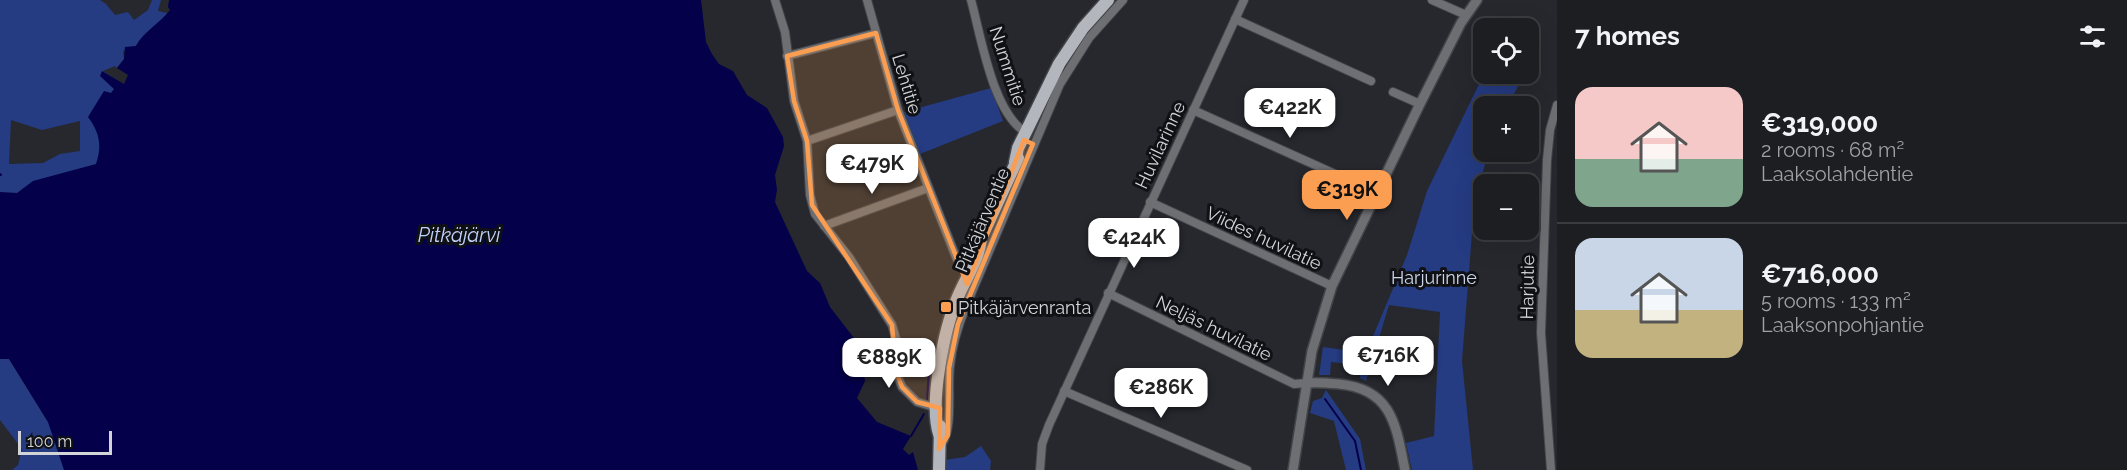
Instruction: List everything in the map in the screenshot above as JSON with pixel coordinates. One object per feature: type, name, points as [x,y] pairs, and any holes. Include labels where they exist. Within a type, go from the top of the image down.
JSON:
[{"type":"main road","name":"Pitkäjärventie","points":[[939,470],[939,434],[936,424],[944,338],[970,269],[977,258],[981,240],[1015,162],[1015,154],[1028,139],[1059,64],[1083,28],[1108,0]]},
{"type":"street","points":[[775,0],[785,32],[794,101],[807,141],[810,195],[816,214],[849,257],[892,325],[896,339],[896,372],[902,387],[917,402],[937,408]]},
{"type":"street","name":"Lehtitie","points":[[867,0],[898,110],[956,257],[959,263],[970,269]]},
{"type":"street","name":"Nummitie","points":[[971,0],[994,84],[1014,124],[1028,139]]},
{"type":"street","name":"Pitkäjärventie","points":[[939,449],[948,435],[950,368],[958,324],[1028,139],[1089,38],[1123,0]]},
{"type":"street","name":"Huvilarinne","points":[[1040,470],[1043,439],[1244,0]]},
{"type":"street","points":[[1432,0],[1466,15]]},
{"type":"street","points":[[1293,470],[1315,338],[1332,286],[1375,192],[1466,15],[1477,0]]},
{"type":"street","points":[[1235,19],[1371,81]]},
{"type":"street","points":[[788,56],[876,33]]},
{"type":"street","points":[[1393,92],[1420,104]]},
{"type":"street","name":"Harjutie","points":[[1551,470],[1541,333],[1547,160],[1550,130],[1557,105]]},
{"type":"street","points":[[807,141],[898,110]]},
{"type":"street","points":[[1193,111],[1375,192]]},
{"type":"street","points":[[824,226],[928,188]]},
{"type":"street","name":"Viides huvilatie","points":[[1150,202],[1332,286]]},
{"type":"street","name":"Neljäs huvilatie","points":[[1108,293],[1294,384],[1307,383]]},
{"type":"street","points":[[1307,383],[1356,385],[1377,395],[1388,410],[1405,470]]},
{"type":"street","points":[[1064,391],[1247,470]]},
{"type":"highlighted area","points":[[876,33],[898,110],[967,284],[1024,140],[1033,144],[958,324],[949,368],[948,435],[939,449],[940,408],[917,402],[902,387],[896,372],[892,325],[812,205],[807,141],[794,101],[787,56]]},
{"type":"green space","points":[[0,0],[100,0],[115,15],[128,12],[134,20],[148,10],[152,0],[161,0],[158,11],[167,13],[161,23],[143,37],[136,46],[123,51],[124,59],[117,68],[115,66],[103,71],[123,84],[119,151],[0,233]],"holes":[[[11,120],[42,130],[80,121],[80,151],[60,154],[43,163],[9,164]]]},
{"type":"green space","name":"Harjurinne","points":[[1479,84],[1519,84],[1513,96],[1473,96]]},
{"type":"green space","points":[[991,88],[1003,121],[920,154],[904,112]]},
{"type":"green space","name":"Harjurinne","points":[[1473,97],[1473,162],[1485,162],[1482,174],[1473,174],[1473,220],[1462,361],[1473,470],[1412,470],[1406,443],[1434,436],[1440,312],[1389,305],[1366,381],[1360,378],[1361,365],[1331,362],[1330,375],[1319,375],[1323,347],[1366,353],[1407,255],[1427,191]]},
{"type":"green space","points":[[0,307],[9,359],[48,422],[71,470],[12,470],[18,465],[22,449],[0,420]]},
{"type":"green space","points":[[1326,390],[1360,439],[1366,470],[1346,470],[1334,421],[1310,413],[1313,401],[1322,398]]},
{"type":"green space","points":[[981,446],[991,461],[990,470],[944,470],[944,460],[965,457]]},
{"type":"water","name":"Pitkäjärvi","points":[[169,0],[701,0],[706,42],[712,54],[719,64],[733,71],[747,95],[767,108],[783,137],[784,146],[775,175],[777,190],[775,202],[807,271],[820,283],[830,307],[864,351],[861,360],[865,381],[857,398],[877,422],[911,436],[903,449],[909,455],[913,452],[918,470],[64,470],[48,422],[9,359],[0,359],[0,192],[17,193],[33,181],[96,164],[99,140],[88,117],[104,91],[111,93],[114,89],[100,76],[102,71],[124,84],[128,75],[117,68],[124,59],[125,47],[136,46],[143,36],[166,15],[170,10]]},
{"type":"waterway","points":[[927,402],[930,350]]},
{"type":"waterway","points":[[1325,399],[1355,441],[1361,470]]},
{"type":"waterway","points":[[911,436],[924,414]]},
{"type":"place","name":"Pitkäjärvenranta","points":[[946,307]]}]
